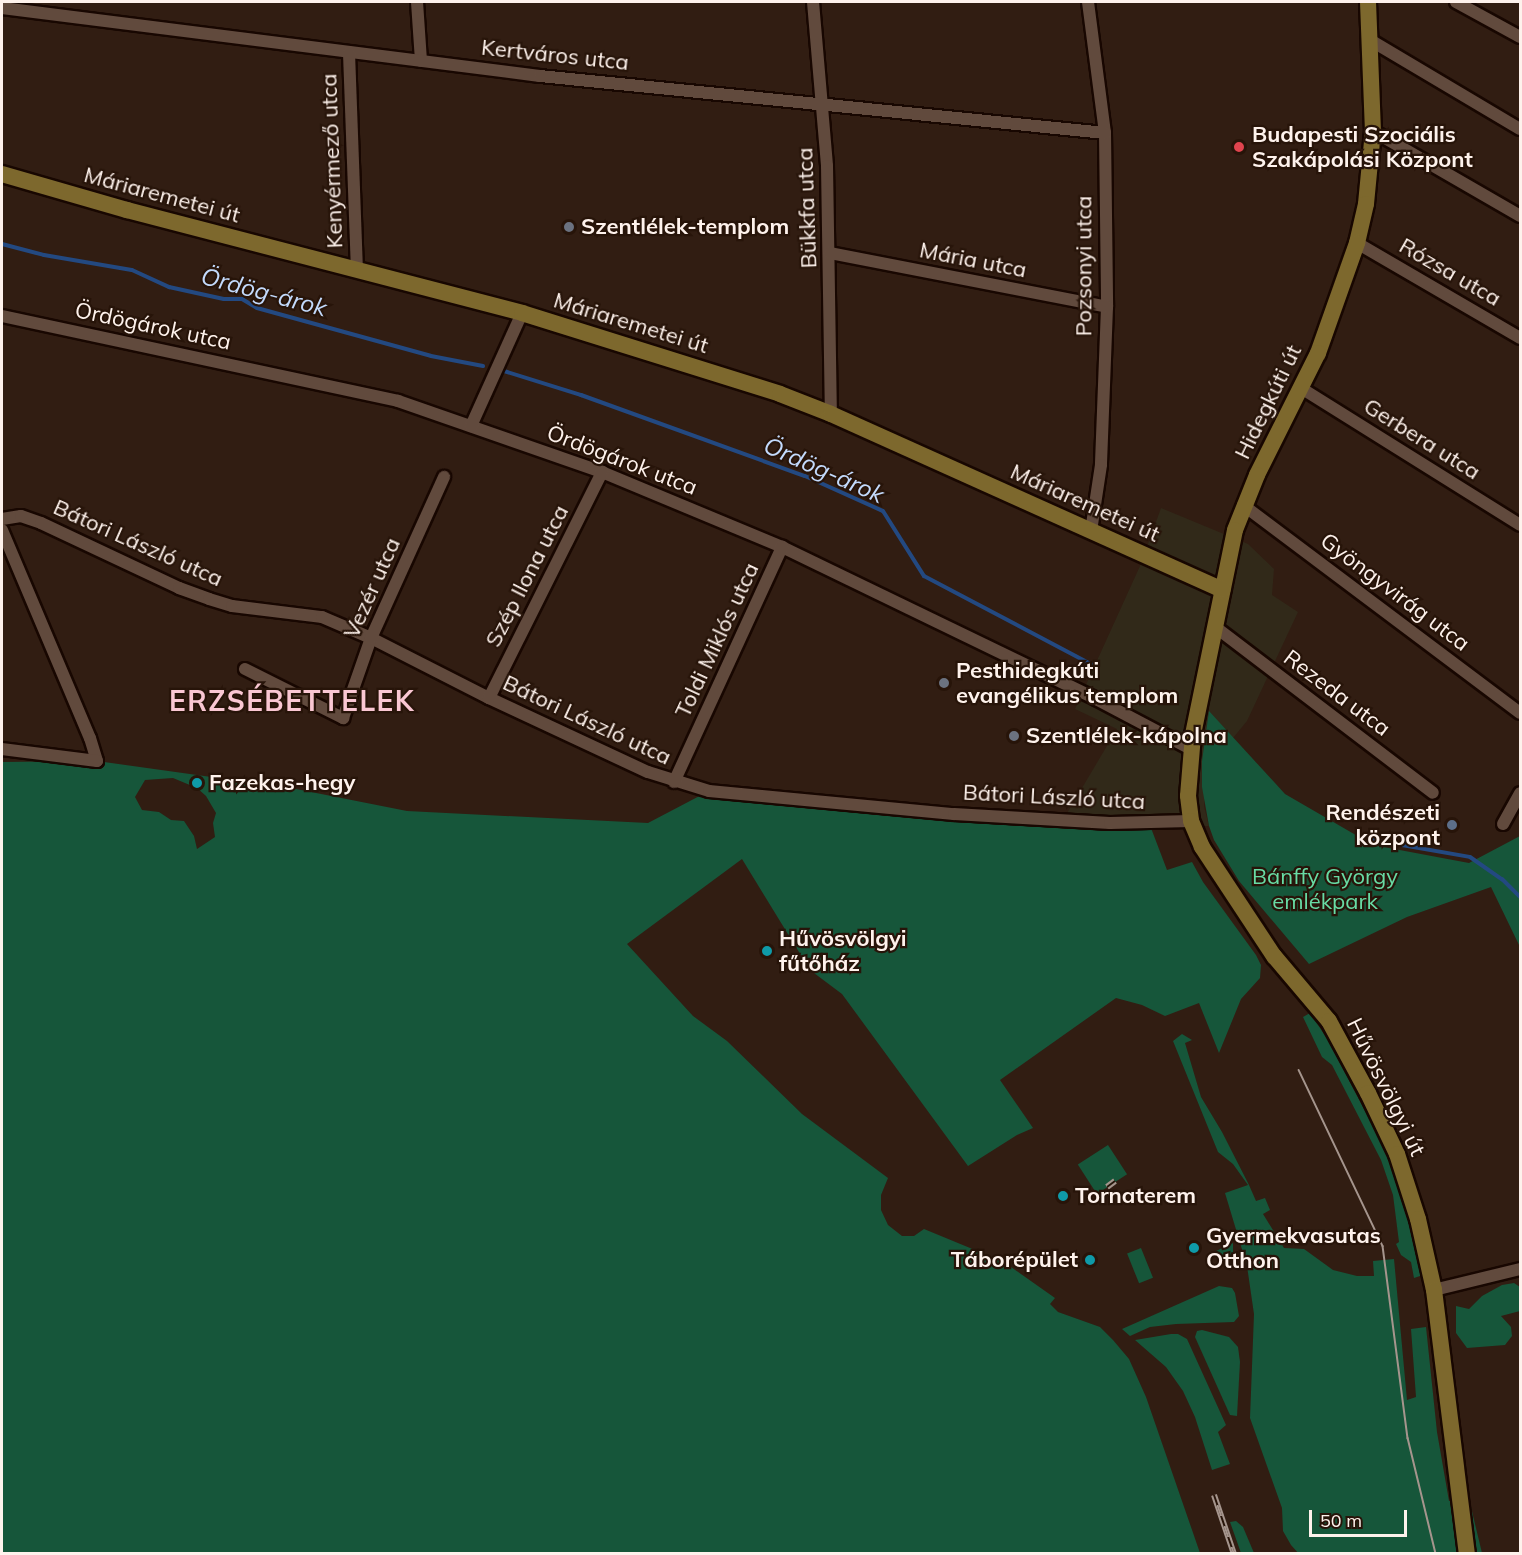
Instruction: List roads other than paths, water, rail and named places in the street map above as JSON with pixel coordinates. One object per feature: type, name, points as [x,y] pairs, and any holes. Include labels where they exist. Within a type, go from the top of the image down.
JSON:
[{"type":"main road","name":"Hidegkúti út","points":[[1191,821],[1188,796],[1191,749],[1214,626],[1243,505],[1301,388],[1333,316],[1357,243],[1366,204],[1373,131],[1368,2]]},
{"type":"main road","name":"Máriaremetei út","points":[[2,174],[127,210],[357,268],[522,313],[729,376],[831,414],[1222,590]]},
{"type":"main road","name":"Hűvösvölgyi út","points":[[1191,821],[1202,847],[1221,880],[1274,956],[1329,1021],[1368,1093],[1404,1175],[1418,1219],[1434,1290],[1467,1554]]},
{"type":"street","points":[[417,2],[421,61]]},
{"type":"street","name":"Bükkfa utca","points":[[813,2],[823,105],[830,253],[831,414]]},
{"type":"street","name":"Pozsonyi utca","points":[[1088,2],[1105,133],[1107,307],[1101,465],[1091,531]]},
{"type":"street","points":[[1456,2],[1521,38]]},
{"type":"street","name":"Kertváros utca","points":[[2,8],[349,53],[823,105],[1105,133]]},
{"type":"street","points":[[1370,40],[1521,129]]},
{"type":"street","name":"Kenyérmező utca","points":[[349,53],[357,268]]},
{"type":"street","points":[[1373,131],[1521,216]]},
{"type":"street","name":"Rózsa utca","points":[[1357,243],[1521,338]]},
{"type":"street","name":"Mária utca","points":[[830,253],[1107,307]]},
{"type":"street","points":[[471,426],[522,313]]},
{"type":"street","name":"Ördögárok utca","points":[[2,316],[398,401],[602,472],[782,547],[1096,699],[1191,749]]},
{"type":"street","name":"Gerbera utca","points":[[1301,388],[1521,525]]},
{"type":"street","name":"Szép Ilona utca","points":[[489,698],[602,472]]},
{"type":"street","name":"Vezér utca","points":[[245,669],[343,718],[371,638],[444,477]]},
{"type":"street","name":"Gyöngyvirág utca","points":[[1243,505],[1521,713]]},
{"type":"street","name":"Bátori László utca","points":[[2,519],[21,516],[41,523],[179,588],[209,599],[232,606],[322,617],[371,638],[489,698],[674,782],[709,791],[954,814],[1110,823],[1191,821]]},
{"type":"street","points":[[2,530],[90,738],[97,761],[2,749]]},
{"type":"street","name":"Toldi Miklós utca","points":[[674,782],[782,547]]},
{"type":"street","name":"Rezeda utca","points":[[1214,626],[1434,793]]},
{"type":"street","points":[[1503,824],[1521,793]]},
{"type":"street","points":[[1434,1290],[1521,1269]]},
{"type":"waterway","name":"Ördög-árok","points":[[2,244],[44,255],[132,270],[169,287],[224,299],[242,299],[257,308],[431,356],[483,366]]},
{"type":"waterway","name":"Ördög-árok","points":[[504,371],[581,395],[805,476],[883,511],[924,576],[1091,664]]},
{"type":"waterway","name":"Ördög-árok","points":[[1373,840],[1470,857],[1502,879],[1520,897]]},
{"type":"tram line","points":[[1299,1070],[1383,1246],[1408,1438],[1436,1554]]},
{"type":"railway","points":[[1107,1187],[1115,1181]]},
{"type":"railway","points":[[1214,1495],[1234,1554]]},
{"type":"place","name":"Budapesti Szociális Szakápolási Központ","points":[[1239,147]]},
{"type":"place","name":"Szentlélek-templom","points":[[569,227]]},
{"type":"place","name":"Pesthidegkúti evangélikus templom","points":[[944,683]]},
{"type":"place","name":"Szentlélek-kápolna","points":[[1014,736]]},
{"type":"place","name":"Fazekas-hegy","points":[[197,783]]},
{"type":"place","name":"Rendészeti központ","points":[[1452,825]]},
{"type":"place","name":"Hűvösvölgyi fűtőház","points":[[767,951]]},
{"type":"place","name":"Tornaterem","points":[[1063,1196]]},
{"type":"place","name":"Gyermekvasutas Otthon","points":[[1194,1248]]},
{"type":"place","name":"Táborépület","points":[[1090,1260]]},
{"type":"district","name":"ERZSÉBETTELEK","points":[[292,701]]},
{"type":"park label","name":"Bánffy György emlékpark","points":[[1325,888]]}]
